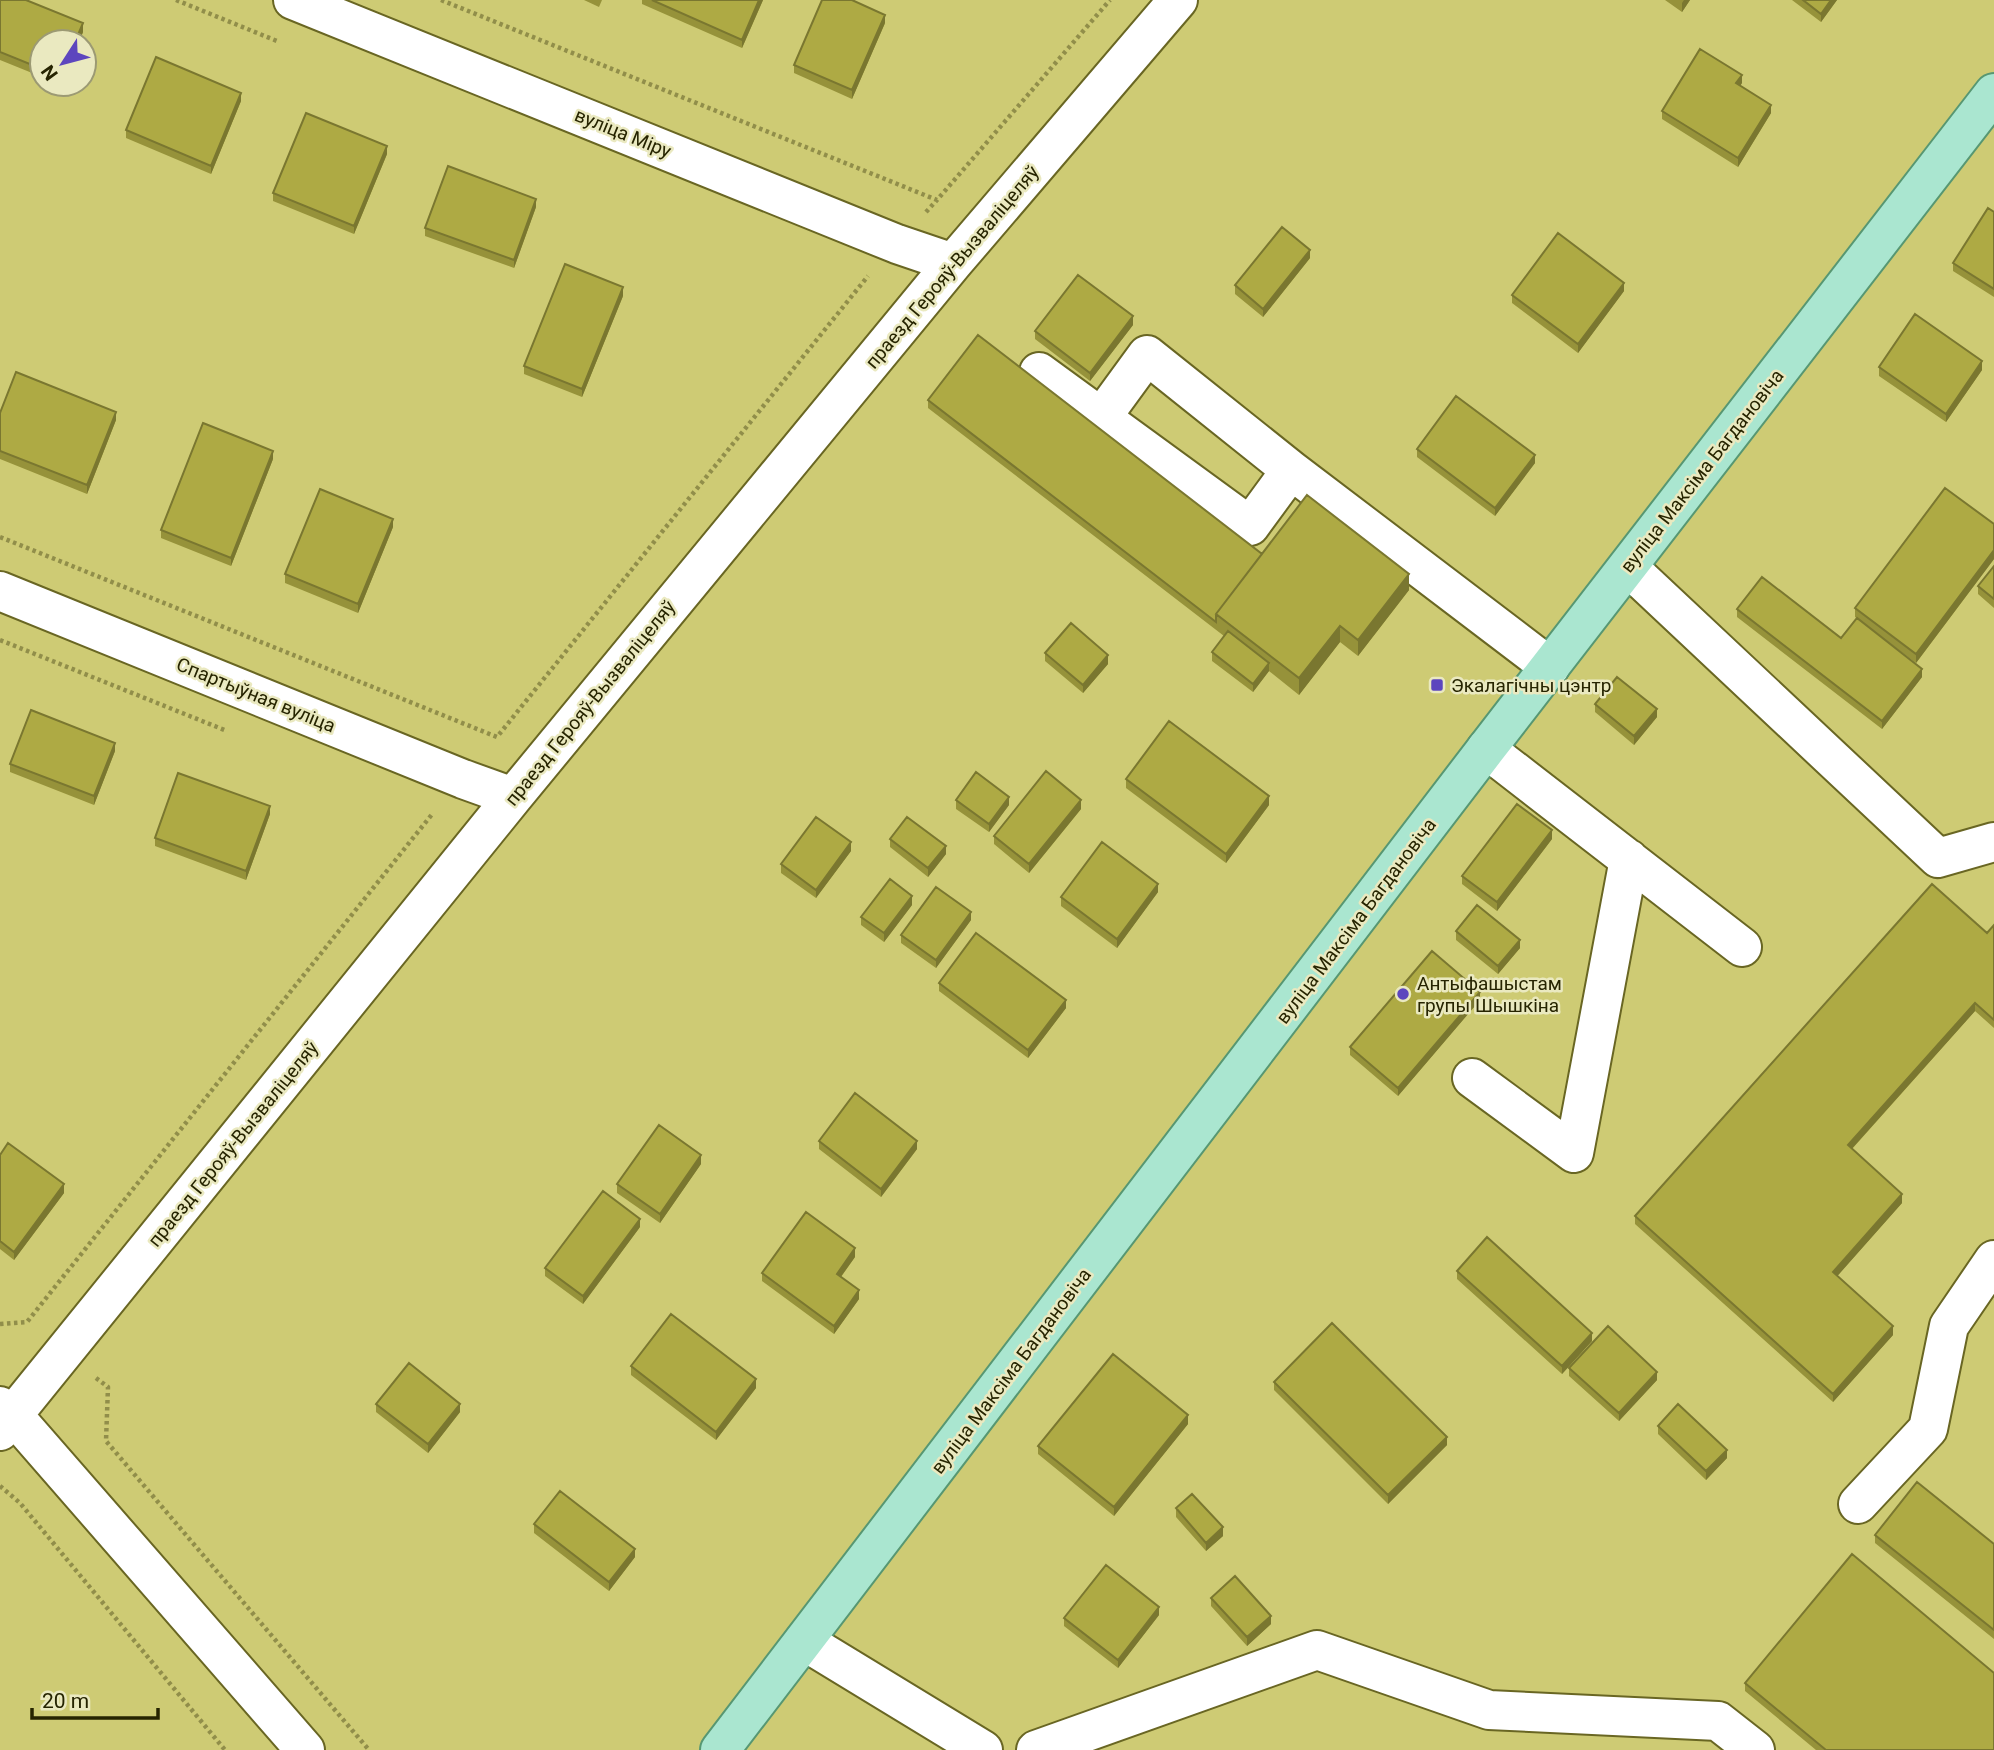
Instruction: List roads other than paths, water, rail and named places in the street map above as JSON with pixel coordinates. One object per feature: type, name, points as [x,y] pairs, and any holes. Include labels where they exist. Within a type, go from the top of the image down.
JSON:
[{"type":"main road","name":"вуліца Максіма Багдановіча","points":[[720,1750],[1486,749],[1994,93]]},
{"type":"street","name":"вуліца Міру","points":[[293,0],[897,244],[953,263]]},
{"type":"street","name":"праезд Герояў-Вызваліцеляў","points":[[4,1417],[953,263],[1178,0]]},
{"type":"street","points":[[1101,418],[1147,355],[1291,470],[1550,667]]},
{"type":"street","points":[[1039,372],[1250,526],[1291,470]]},
{"type":"street","points":[[1628,567],[1938,858],[1994,842]]},
{"type":"street","name":"Спартыўная вуліца","points":[[0,591],[513,797]]},
{"type":"street","points":[[1486,749],[1742,947]]},
{"type":"street","points":[[1472,1078],[1574,1153],[1629,859]]},
{"type":"street","points":[[1858,1504],[1928,1429],[1949,1326],[1994,1260]]},
{"type":"street","points":[[4,1417],[304,1750]]},
{"type":"street","points":[[804,1641],[984,1750]]},
{"type":"street","points":[[1036,1750],[1317,1650],[1489,1710],[1718,1721],[1755,1750]]},
{"type":"place","name":"Экалагічны цэнтр","points":[[1437,685]]},
{"type":"place","name":"Антыфашыстам групы Шышкіна","points":[[1403,994]]}]
